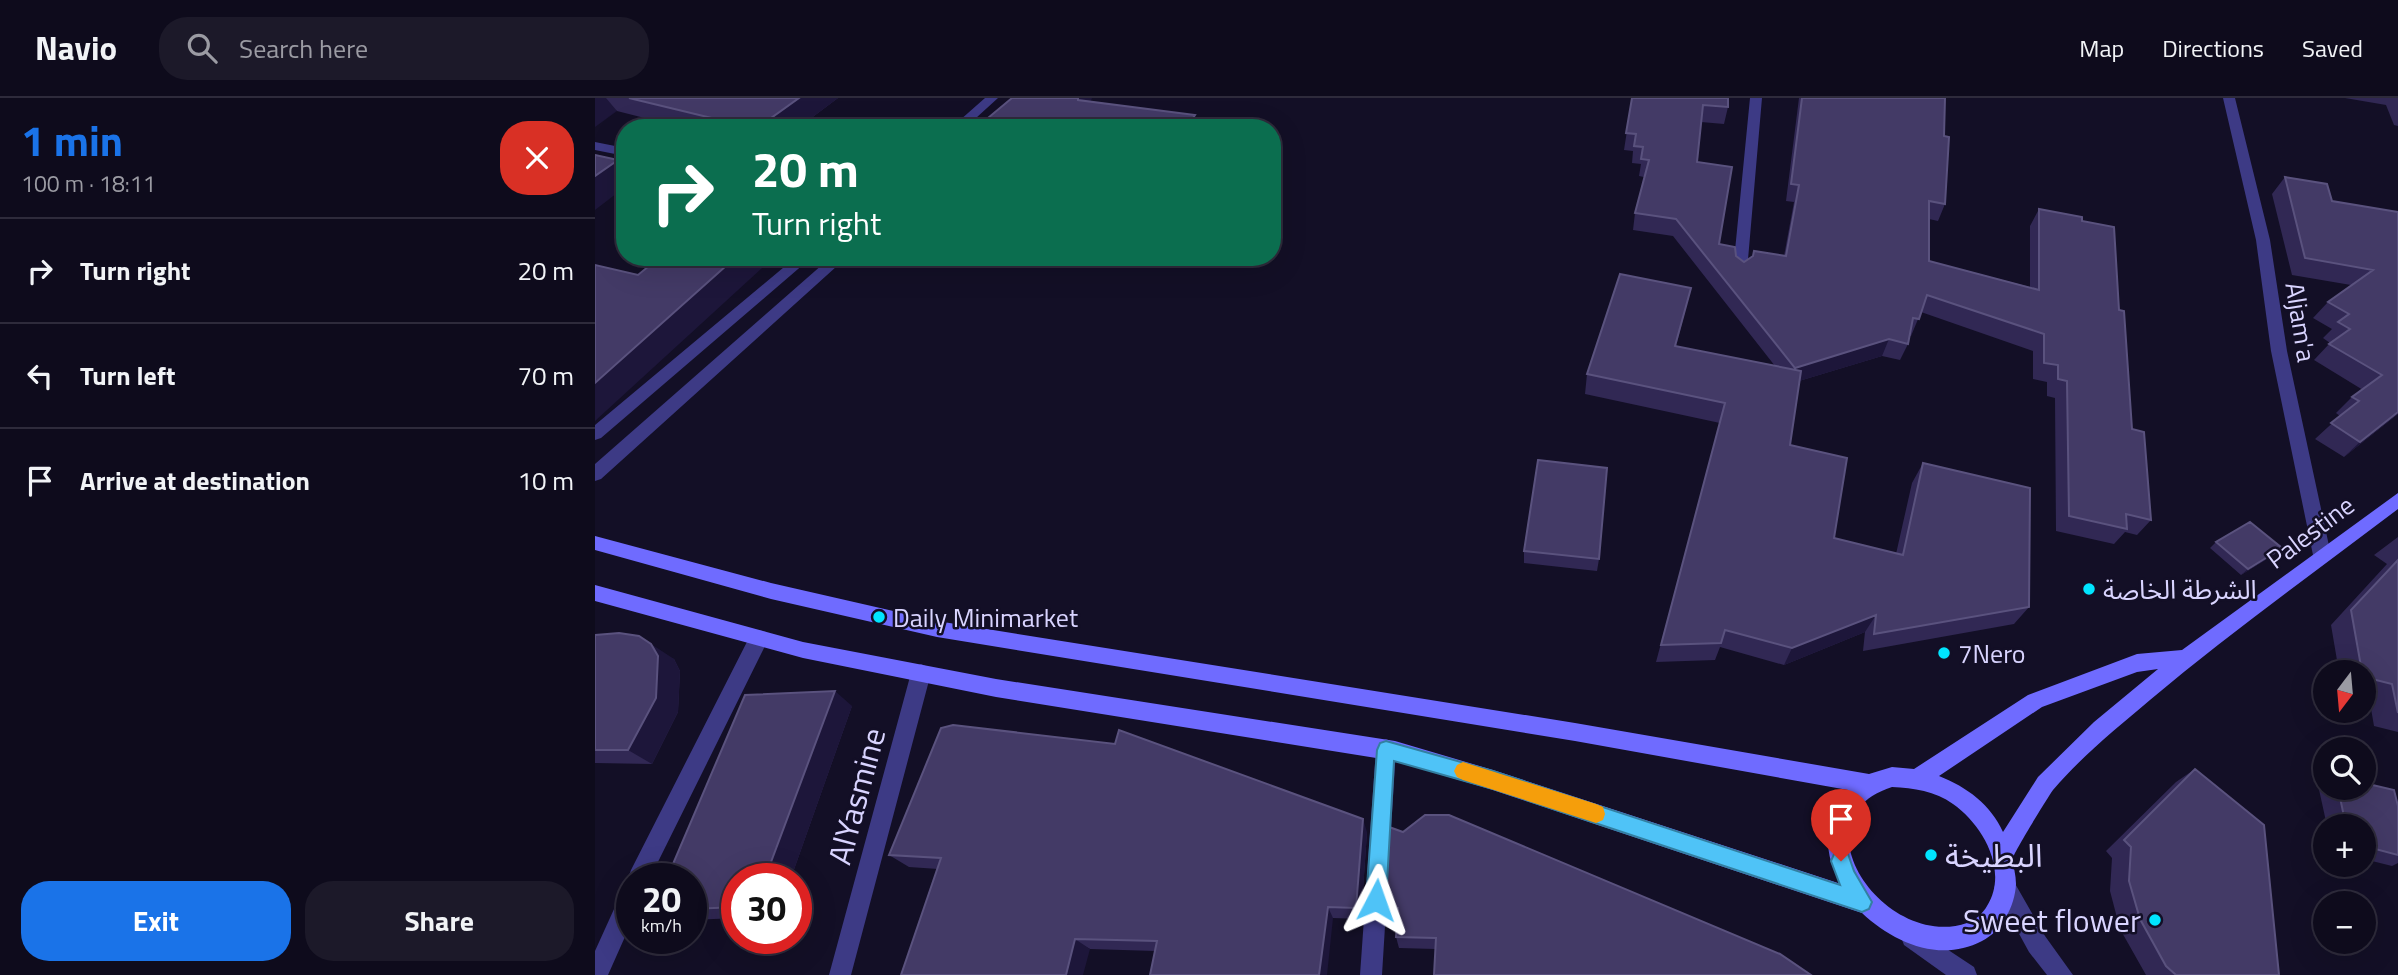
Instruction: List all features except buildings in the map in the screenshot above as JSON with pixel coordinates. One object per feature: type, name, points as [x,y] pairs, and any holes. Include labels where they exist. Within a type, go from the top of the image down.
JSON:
[{"type":"main road","name":"Palestine","points":[[2003,853],[2045,784],[2101,729],[2186,658],[2398,500]]},
{"type":"main road","points":[[595,542],[771,591],[937,628],[1575,732],[1868,785]]},
{"type":"main road","points":[[595,593],[803,650],[996,688],[1386,750],[1493,780],[1862,902]]},
{"type":"main road","points":[[1919,778],[2035,701],[2137,663],[2186,658]]},
{"type":"main road","points":[[1892,777],[1919,778],[1946,788],[1970,804],[1989,827],[2003,853],[2007,879],[2002,905],[1989,925],[1967,938],[1940,941],[1912,937],[1884,922],[1862,902],[1845,875],[1837,847],[1839,822],[1850,800],[1868,785],[1892,777]]},
{"type":"street","points":[[968,119],[992,98]]},
{"type":"street","points":[[1740,271],[1756,98]]},
{"type":"street","name":"Aljam'a","points":[[2229,98],[2263,240],[2280,351],[2322,555]]},
{"type":"street","points":[[595,146],[616,150]]},
{"type":"street","points":[[595,435],[794,266]]},
{"type":"street","points":[[595,474],[830,266]]},
{"type":"street","points":[[646,863],[759,638]]},
{"type":"street","name":"AlYasmine","points":[[840,975],[921,673]]},
{"type":"street","points":[[1371,975],[1386,750]]},
{"type":"street","points":[[2005,888],[2037,944],[2061,975]]},
{"type":"street","points":[[596,975],[616,931]]},
{"type":"street","points":[[1912,937],[1966,975]]},
{"type":"slow traffic","points":[[1463,771],[1596,814]]},
{"type":"place","name":"الشرطة الخاصة","points":[[2089,589]]},
{"type":"place","name":"Daily Minimarket","points":[[879,617]]},
{"type":"place","name":"7Nero","points":[[1944,653]]},
{"type":"place","name":"البطيخة","points":[[1931,855]]},
{"type":"place","name":"Sweet flower","points":[[2155,920]]},
{"type":"route","points":[[1376,900],[1386,750],[1493,780],[1862,902],[1845,875],[1841,861]]}]
